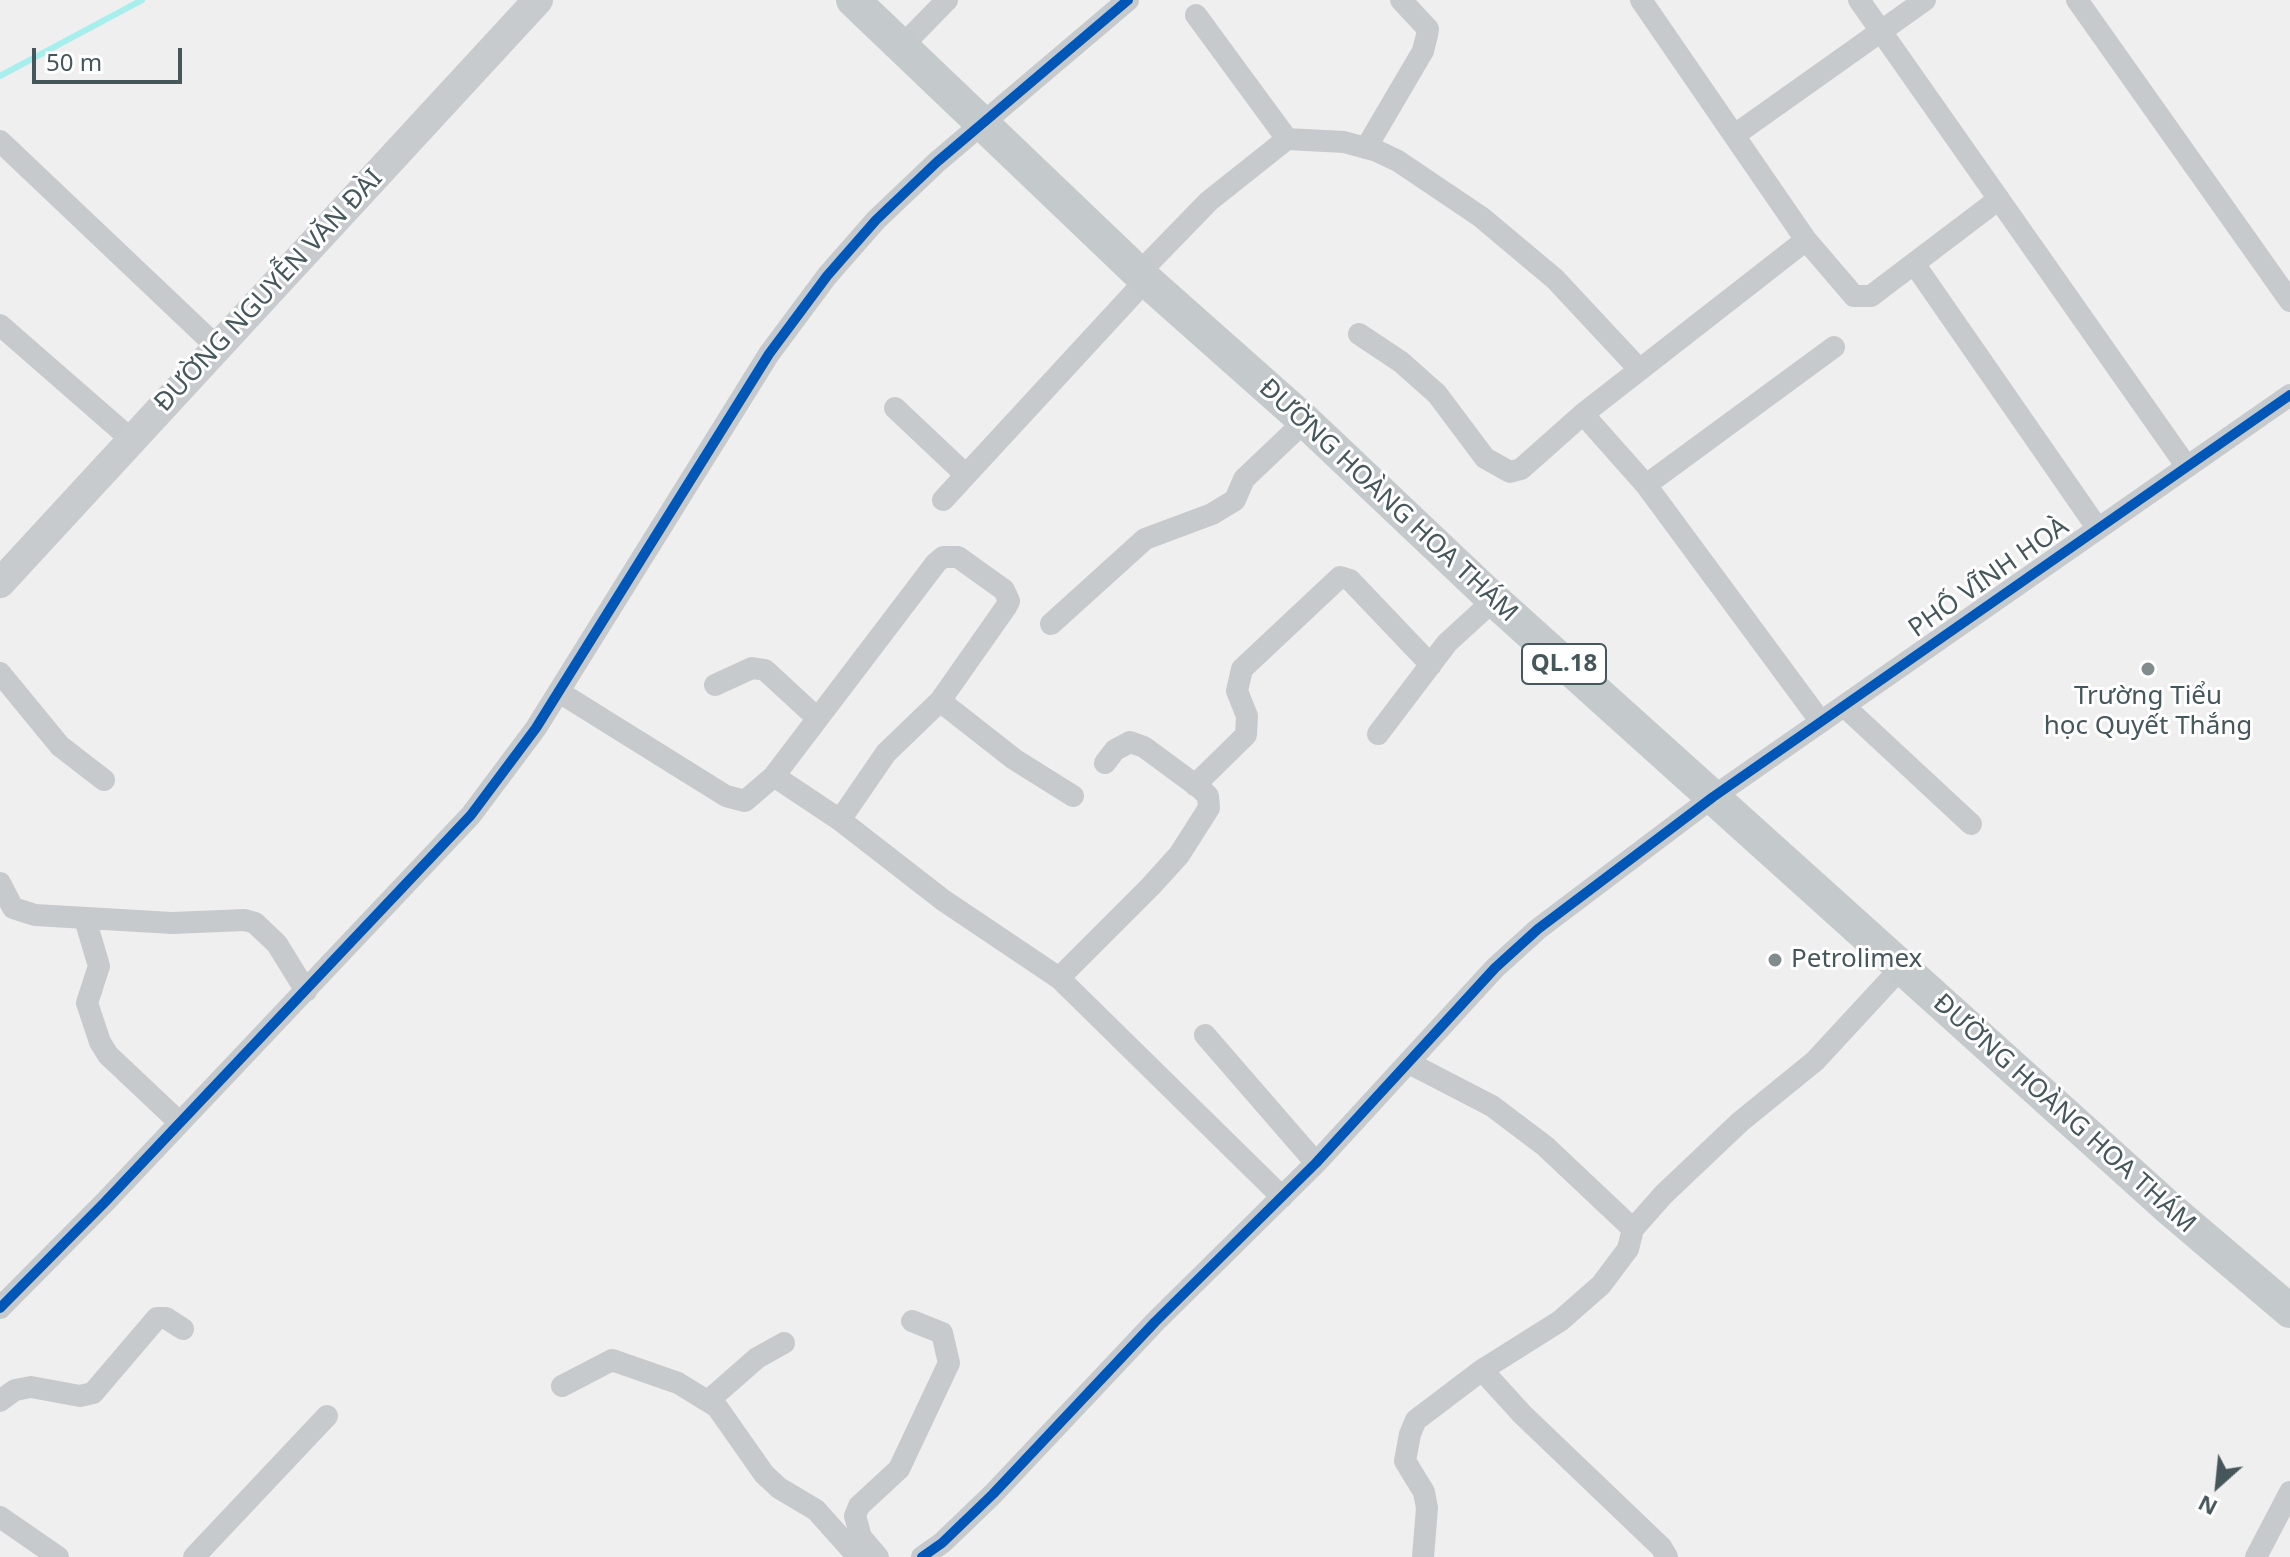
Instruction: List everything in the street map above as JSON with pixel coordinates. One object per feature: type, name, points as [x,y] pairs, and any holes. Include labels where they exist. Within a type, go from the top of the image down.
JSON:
[{"type":"main road","name":"ĐƯỜNG HOÀNG HOA THÁM","points":[[853,0],[1143,276],[1305,421],[1494,600],[2170,1209],[2290,1311]]},
{"type":"street","name":"ĐƯỜNG NGUYỄN VĂN ĐÀI","points":[[0,583],[538,0]]},
{"type":"street","points":[[901,47],[947,0]]},
{"type":"street","points":[[0,1308],[471,815],[559,692],[769,354],[827,276],[886,211],[937,162],[984,127],[1128,0]]},
{"type":"street","points":[[1366,148],[1423,51],[1427,35],[1428,29],[1401,0]]},
{"type":"street","points":[[1641,0],[1806,240],[1854,296],[1871,296],[1999,199]]},
{"type":"street","points":[[1859,0],[2187,467]]},
{"type":"street","points":[[1736,134],[1925,0]]},
{"type":"street","points":[[2077,0],[2290,301]]},
{"type":"street","points":[[1196,15],[1287,139]]},
{"type":"street","points":[[943,500],[1209,201],[1287,139],[1344,142],[1398,161],[1481,217],[1555,279],[1639,369]]},
{"type":"street","points":[[0,141],[216,346]]},
{"type":"street","points":[[1359,334],[1401,362],[1437,394],[1485,458],[1510,472],[1521,469],[1639,369],[1806,240]]},
{"type":"street","points":[[1915,265],[2098,529]]},
{"type":"street","points":[[0,325],[133,441]]},
{"type":"street","points":[[1646,485],[1834,347]]},
{"type":"street","name":"PHỐ VĨNH HOÀ","points":[[922,1557],[942,1543],[993,1494],[1155,1322],[1316,1163],[1495,968],[1538,929],[1713,797],[2290,395]]},
{"type":"street","points":[[895,408],[966,475]]},
{"type":"street","points":[[1583,414],[1646,485],[1821,722]]},
{"type":"street","points":[[1051,624],[1145,539],[1212,514],[1235,500],[1244,479],[1305,421]]},
{"type":"street","points":[[559,692],[736,800],[754,797],[774,776],[936,563],[950,555],[1004,590],[1009,601],[940,701],[886,753],[840,820]]},
{"type":"street","points":[[1195,785],[1246,735],[1247,716],[1237,691],[1242,669],[1340,577],[1350,580],[1431,665]]},
{"type":"street","points":[[1378,734],[1447,643],[1494,600]]},
{"type":"street","points":[[715,685],[752,668],[765,670],[816,717]]},
{"type":"street","points":[[0,673],[52,738],[104,780]]},
{"type":"street","points":[[940,701],[1014,759],[1073,796]]},
{"type":"street","points":[[1844,706],[1971,824]]},
{"type":"street","points":[[1059,978],[1150,887],[1196,831],[1209,808],[1208,796],[1144,747],[1130,742],[1115,750],[1105,763]]},
{"type":"street","points":[[774,776],[840,820],[943,900],[1059,978],[1282,1197]]},
{"type":"street","points":[[0,883],[13,908],[35,915],[172,923],[245,920],[255,923],[277,944],[306,991]]},
{"type":"street","points":[[85,919],[99,966],[87,1003],[100,1042],[130,1077],[179,1122]]},
{"type":"street","points":[[1423,1557],[1427,1508],[1424,1492],[1405,1461],[1416,1420],[1482,1370],[1580,1305],[1615,1268],[1628,1249],[1633,1229],[1692,1165],[1815,1061],[1901,968]]},
{"type":"street","points":[[1205,1035],[1316,1163]]},
{"type":"street","points":[[1409,1063],[1492,1106],[1545,1146],[1633,1229]]},
{"type":"street","points":[[0,1401],[15,1390],[31,1387],[80,1396],[93,1393],[157,1318],[166,1318],[183,1329]]},
{"type":"street","points":[[878,1557],[861,1537],[855,1516],[859,1506],[899,1469],[949,1363],[942,1333],[912,1321]]},
{"type":"street","points":[[708,1401],[757,1358],[784,1343]]},
{"type":"street","points":[[562,1386],[612,1360],[678,1383],[708,1401],[764,1474],[816,1510],[858,1557]]},
{"type":"street","points":[[1482,1370],[1522,1414],[1661,1547],[1667,1557]]},
{"type":"street","points":[[194,1557],[327,1416]]},
{"type":"street","points":[[2256,1557],[2290,1492]]},
{"type":"street","points":[[0,1517],[58,1557]]},
{"type":"waterway","points":[[0,76],[142,0]]},
{"type":"cycle path","points":[[0,1308],[105,1202],[471,815],[536,728],[769,354],[827,276],[876,220],[937,162],[1128,0]]},
{"type":"cycle path","points":[[922,1557],[942,1543],[993,1494],[1155,1322],[1316,1163],[1495,968],[1538,929],[1713,797],[2290,395]]},
{"type":"place","name":"Trường Tiểu học Quyết Thắng","points":[[2148,669]]},
{"type":"place","name":"Petrolimex","points":[[1775,960]]}]
